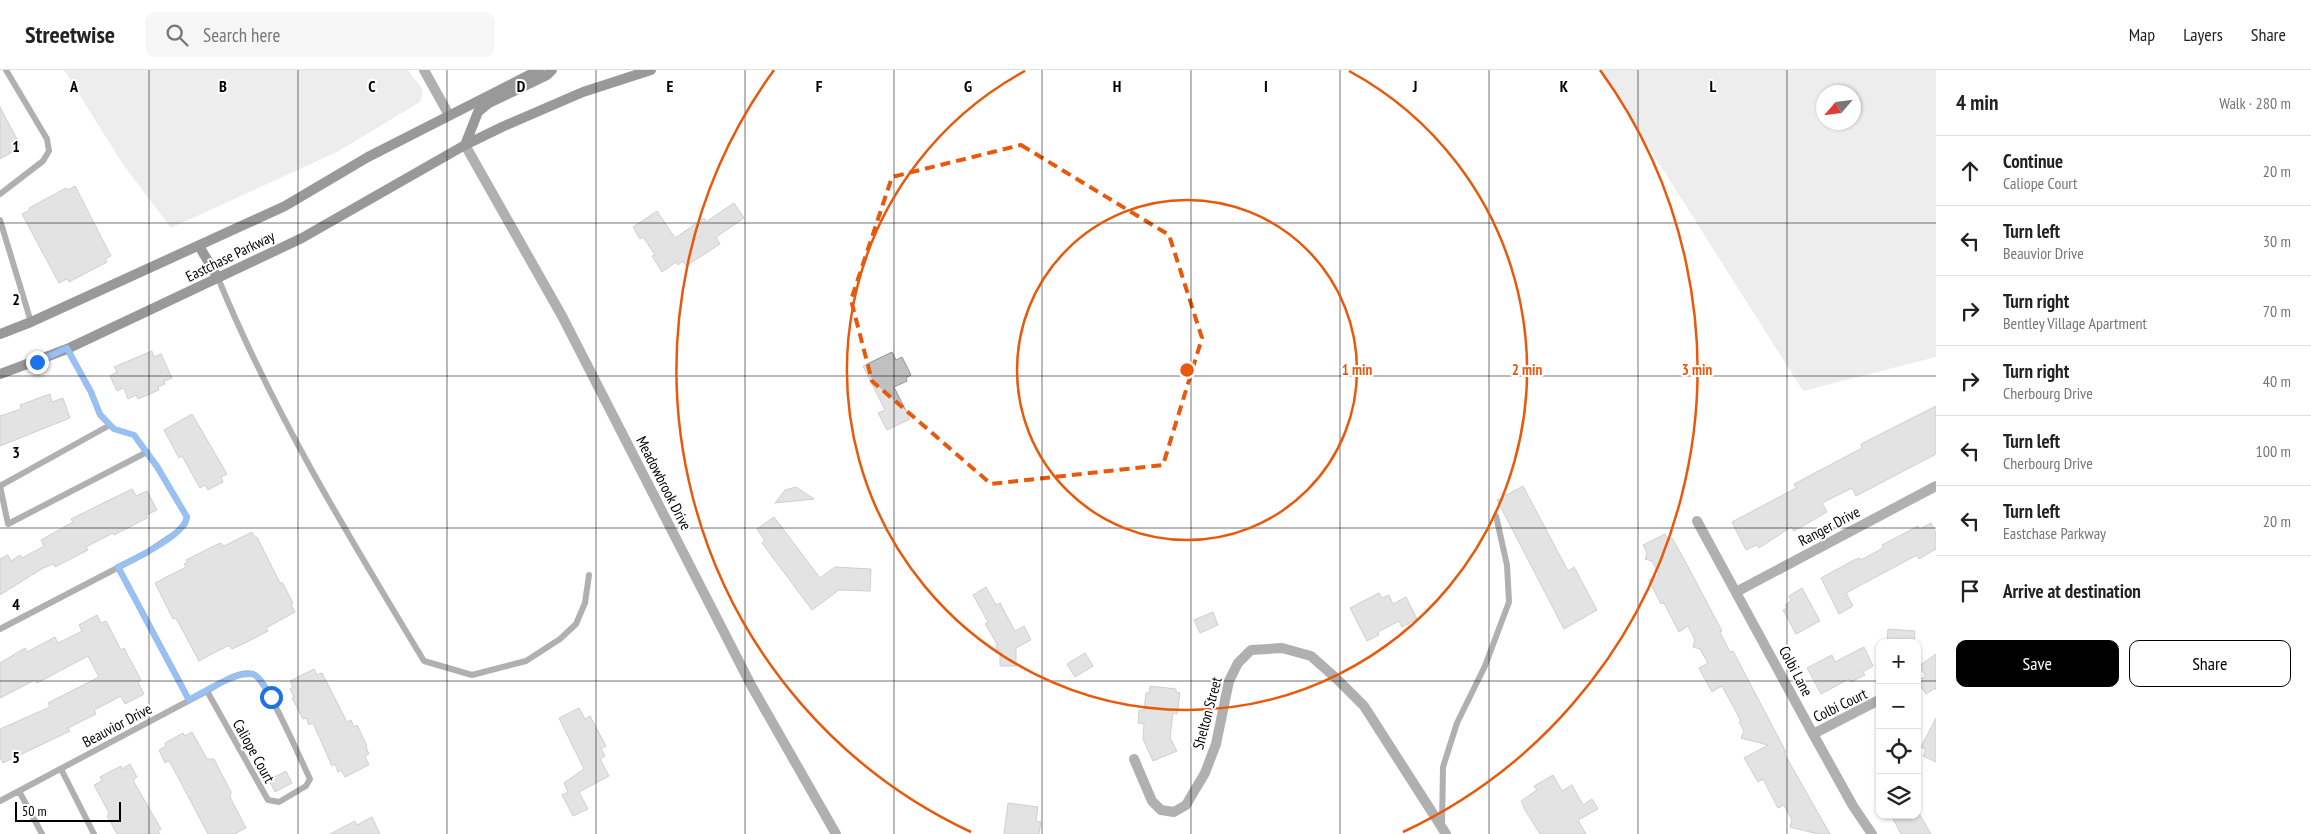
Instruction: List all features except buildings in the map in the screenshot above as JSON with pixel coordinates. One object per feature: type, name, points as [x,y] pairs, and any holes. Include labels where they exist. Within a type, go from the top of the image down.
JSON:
[{"type":"main road","name":"Eastchase Parkway","points":[[0,334],[31,322],[285,206],[368,157],[539,70]]},
{"type":"main road","points":[[465,145],[478,112],[489,103],[547,75],[552,70]]},
{"type":"main road","name":"Eastchase Parkway","points":[[0,374],[67,348],[302,238],[465,145],[584,92],[651,70]]},
{"type":"main road","points":[[199,246],[218,278]]},
{"type":"street","points":[[424,70],[449,115]]},
{"type":"street","name":"Meadowbrook Drive","points":[[465,145],[562,316],[751,685],[836,834]]},
{"type":"street","name":"Ranger Drive","points":[[1736,592],[1936,486]]},
{"type":"street","name":"Colbi Lane","points":[[1697,521],[1853,806],[1872,834]]},
{"type":"street","name":"Shelton Street","points":[[1134,759],[1152,801],[1161,810],[1174,812],[1186,805],[1205,773],[1213,751],[1229,681],[1238,663],[1251,650],[1282,648],[1311,656],[1364,706],[1444,830]]},
{"type":"street","name":"Colbi Court","points":[[1813,734],[1876,702]]},
{"type":"lane","points":[[0,194],[43,161],[49,151],[47,139],[6,70]]},
{"type":"lane","points":[[0,220],[2,241],[31,322]]},
{"type":"lane","points":[[218,278],[243,340],[337,518],[424,661],[472,675],[526,661],[560,639],[576,624],[586,602],[589,575]]},
{"type":"lane","points":[[0,629],[118,567],[176,533],[185,524],[187,517],[147,452],[134,435],[114,429],[100,414],[91,392],[67,348]]},
{"type":"lane","points":[[110,425],[0,486],[8,524],[147,452]]},
{"type":"lane","points":[[1444,830],[1443,767],[1457,724],[1485,666],[1509,602],[1507,565],[1496,516]]},
{"type":"lane","points":[[118,567],[189,700]]},
{"type":"lane","name":"Beauvior Drive","points":[[0,801],[231,678],[247,674]]},
{"type":"lane","name":"Caliope Court","points":[[206,691],[265,796],[273,802],[279,802],[306,786],[310,779],[271,697],[258,677],[254,674],[247,674]]},
{"type":"lane","points":[[61,769],[94,834]]},
{"type":"lane","points":[[19,791],[42,834]]},
{"type":"highlighted area","points":[[1021,145],[1169,235],[1202,338],[1163,465],[991,484],[872,381],[851,300],[892,177]]},
{"type":"shaded area","points":[[64,70],[408,70],[423,90],[420,102],[337,152],[171,228],[122,163]]},
{"type":"shaded area","points":[[1600,70],[1936,70],[1936,357],[1803,391]]},
{"type":"route","points":[[37,362],[67,348],[91,392],[100,414],[114,429],[134,435],[157,466],[187,517],[185,524],[176,533],[146,553],[118,567],[189,700],[231,678],[247,674],[254,674],[258,677],[271,697]]}]
